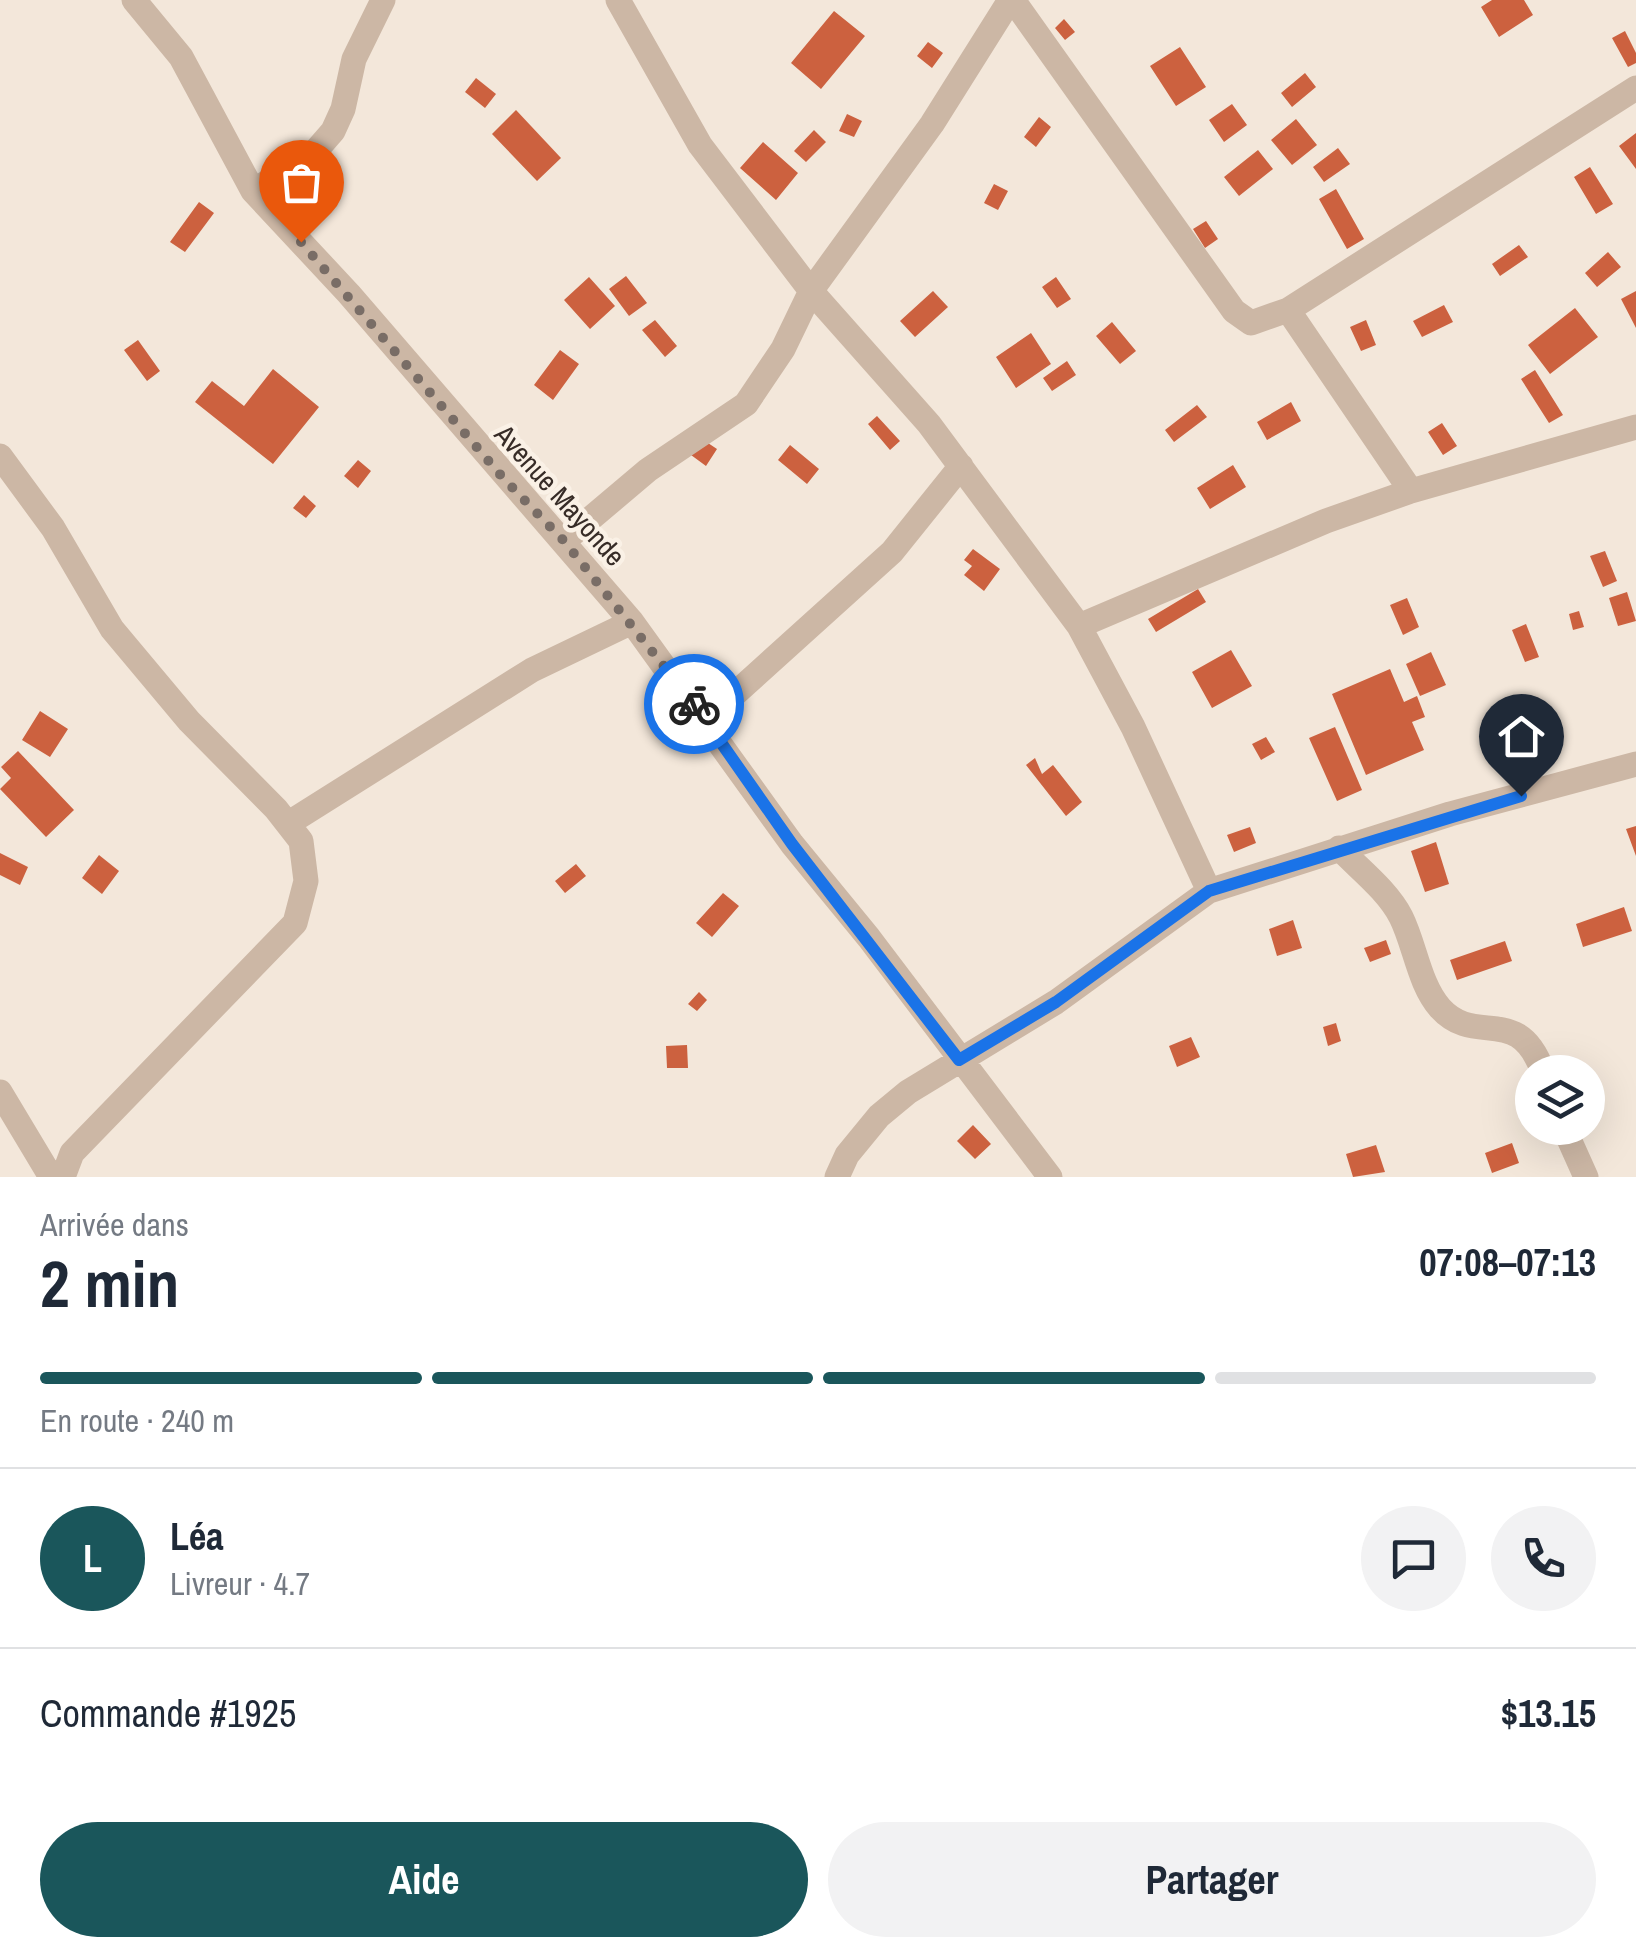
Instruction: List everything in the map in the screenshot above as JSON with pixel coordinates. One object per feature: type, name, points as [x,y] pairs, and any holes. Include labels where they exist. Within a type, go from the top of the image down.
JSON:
[{"type":"street","name":"Avenue Mayonde","points":[[134,0],[181,57],[252,191],[349,294],[504,479],[564,541],[632,622],[792,844],[1050,1177]]},
{"type":"street","points":[[252,191],[313,154],[332,131],[343,108],[354,59],[383,0]]},
{"type":"street","points":[[618,0],[700,145],[811,291],[960,466],[1080,626],[1134,727],[1209,891]]},
{"type":"street","points":[[564,541],[648,470],[746,404],[783,350],[811,291],[932,124],[1012,0],[1234,311],[1252,324],[1288,310],[1636,88]]},
{"type":"street","points":[[1288,310],[1412,491]]},
{"type":"street","points":[[1080,626],[1249,552],[1412,491],[1636,428]]},
{"type":"street","points":[[0,456],[53,528],[112,630],[188,721],[289,823],[306,859],[302,904],[294,923],[72,1153],[63,1177]]},
{"type":"street","points":[[706,720],[892,552],[960,466]]},
{"type":"street","points":[[289,823],[532,670],[632,622]]},
{"type":"street","points":[[836,1177],[847,1155],[878,1116],[959,1060],[1056,1002],[1209,891],[1339,848],[1636,764]]},
{"type":"street","points":[[1339,848],[1391,902],[1432,997],[1442,1011],[1458,1022],[1522,1036],[1537,1055]]},
{"type":"street","points":[[0,1092],[51,1177]]},
{"type":"street","points":[[1572,1145],[1586,1177]]},
{"type":"building","points":[[1492,0],[1524,0],[1533,15],[1499,37],[1481,7]]},
{"type":"building","points":[[834,11],[865,36],[821,89],[791,63]]},
{"type":"building","points":[[1064,19],[1075,32],[1065,40],[1055,28]]},
{"type":"building","points":[[1625,31],[1636,53],[1636,63],[1628,67],[1612,38]]},
{"type":"building","points":[[928,42],[943,53],[932,68],[917,56]]},
{"type":"building","points":[[1180,47],[1206,87],[1176,106],[1150,66]]},
{"type":"building","points":[[1305,73],[1316,87],[1292,107],[1281,93]]},
{"type":"building","points":[[476,78],[496,94],[485,108],[465,92]]},
{"type":"building","points":[[1232,104],[1247,125],[1224,142],[1209,120]]},
{"type":"building","points":[[516,110],[561,158],[537,181],[492,134]]},
{"type":"building","points":[[847,114],[862,121],[854,137],[839,131]]},
{"type":"building","points":[[1039,117],[1051,127],[1036,147],[1024,137]]},
{"type":"building","points":[[1296,119],[1317,145],[1292,165],[1271,140]]},
{"type":"building","points":[[814,130],[826,142],[806,162],[794,151]]},
{"type":"building","points":[[1636,133],[1636,169],[1619,146]]},
{"type":"building","points":[[763,142],[798,173],[776,200],[740,168]]},
{"type":"building","points":[[1338,148],[1350,164],[1324,182],[1313,167]]},
{"type":"building","points":[[1258,150],[1273,169],[1239,196],[1224,177]]},
{"type":"building","points":[[1590,167],[1613,204],[1596,214],[1574,177]]},
{"type":"building","points":[[994,184],[1008,191],[998,210],[984,203]]},
{"type":"building","points":[[1336,189],[1364,239],[1347,249],[1319,199]]},
{"type":"building","points":[[199,202],[214,213],[185,252],[170,242]]},
{"type":"building","points":[[1206,221],[1218,239],[1205,248],[1193,229]]},
{"type":"building","points":[[1519,245],[1528,257],[1500,276],[1492,264]]},
{"type":"building","points":[[1608,252],[1621,267],[1597,287],[1585,273]]},
{"type":"building","points":[[626,276],[647,303],[629,316],[609,289]]},
{"type":"building","points":[[589,277],[615,306],[590,329],[564,300]]},
{"type":"building","points":[[1056,277],[1071,299],[1057,308],[1042,287]]},
{"type":"building","points":[[933,291],[948,307],[915,337],[900,321]]},
{"type":"building","points":[[1636,291],[1636,328],[1621,299]]},
{"type":"building","points":[[1444,305],[1453,322],[1422,337],[1413,321]]},
{"type":"building","points":[[1575,308],[1598,337],[1550,374],[1528,345]]},
{"type":"building","points":[[655,320],[677,346],[665,357],[642,330]]},
{"type":"building","points":[[1366,320],[1376,345],[1361,351],[1350,327]]},
{"type":"building","points":[[1112,322],[1136,351],[1120,364],[1096,336]]},
{"type":"building","points":[[1031,333],[1051,364],[1016,388],[996,357]]},
{"type":"building","points":[[138,340],[160,371],[147,381],[124,350]]},
{"type":"building","points":[[560,350],[579,364],[553,400],[534,385]]},
{"type":"building","points":[[1067,361],[1076,375],[1052,391],[1043,378]]},
{"type":"building","points":[[273,369],[319,407],[273,464],[195,402],[212,381],[244,406]]},
{"type":"building","points":[[1535,370],[1563,415],[1549,423],[1521,379]]},
{"type":"building","points":[[1291,402],[1301,421],[1267,440],[1257,422]]},
{"type":"building","points":[[1197,405],[1207,417],[1174,442],[1165,430]]},
{"type":"building","points":[[877,416],[900,441],[890,450],[868,424]]},
{"type":"building","points":[[1442,423],[1457,446],[1443,455],[1428,432]]},
{"type":"building","points":[[702,439],[717,449],[706,466],[691,455]]},
{"type":"building","points":[[790,445],[819,469],[807,484],[778,460]]},
{"type":"building","points":[[358,460],[371,471],[358,488],[344,476]]},
{"type":"building","points":[[1233,465],[1246,487],[1210,509],[1197,488]]},
{"type":"building","points":[[304,495],[316,506],[306,518],[293,508]]},
{"type":"building","points":[[973,549],[1000,569],[984,591],[964,575],[972,566],[964,560]]},
{"type":"building","points":[[1605,551],[1617,581],[1603,587],[1590,556]]},
{"type":"building","points":[[1198,589],[1206,602],[1156,632],[1148,619]]},
{"type":"building","points":[[1627,592],[1636,621],[1618,626],[1609,598]]},
{"type":"building","points":[[1407,598],[1419,627],[1403,635],[1390,605]]},
{"type":"building","points":[[1579,611],[1584,627],[1573,630],[1569,614]]},
{"type":"building","points":[[1526,624],[1539,657],[1525,662],[1512,630]]},
{"type":"building","points":[[1231,650],[1252,686],[1212,708],[1192,672]]},
{"type":"building","points":[[1431,652],[1446,685],[1420,696],[1406,664]]},
{"type":"building","points":[[1390,669],[1404,702],[1417,696],[1425,717],[1412,722],[1424,750],[1366,775],[1332,694]]},
{"type":"building","points":[[40,711],[68,729],[50,757],[22,740]]},
{"type":"building","points":[[1335,727],[1362,790],[1337,801],[1309,738]]},
{"type":"building","points":[[1266,737],[1275,752],[1261,760],[1252,744]]},
{"type":"building","points":[[18,751],[74,810],[46,837],[0,789],[11,778],[1,767]]},
{"type":"building","points":[[1035,758],[1042,774],[1053,765],[1082,802],[1066,816],[1026,765]]},
{"type":"building","points":[[1636,826],[1636,856],[1626,829]]},
{"type":"building","points":[[1250,827],[1256,843],[1234,852],[1227,835]]},
{"type":"building","points":[[1436,842],[1449,884],[1425,892],[1411,851]]},
{"type":"building","points":[[0,853],[28,867],[20,885],[0,875]]},
{"type":"building","points":[[99,855],[119,871],[102,894],[82,878]]},
{"type":"building","points":[[576,864],[586,876],[565,893],[555,881]]},
{"type":"building","points":[[723,893],[739,906],[712,937],[696,923]]},
{"type":"building","points":[[1624,907],[1632,931],[1583,947],[1576,924]]},
{"type":"building","points":[[1293,920],[1302,948],[1277,956],[1269,929]]},
{"type":"building","points":[[1386,940],[1391,954],[1370,962],[1364,948]]},
{"type":"building","points":[[1505,941],[1512,961],[1457,980],[1450,960]]},
{"type":"building","points":[[699,992],[707,1000],[697,1011],[688,1004]]},
{"type":"building","points":[[1336,1023],[1341,1041],[1328,1046],[1323,1027]]},
{"type":"building","points":[[1191,1037],[1200,1057],[1177,1067],[1169,1046]]},
{"type":"building","points":[[687,1045],[688,1068],[667,1068],[666,1046]]},
{"type":"building","points":[[973,1125],[991,1144],[975,1159],[957,1141]]},
{"type":"building","points":[[1512,1143],[1519,1163],[1492,1173],[1485,1153]]},
{"type":"building","points":[[1376,1145],[1385,1172],[1353,1177],[1346,1154]]},
{"type":"way so far","points":[[301,242],[504,479],[564,541],[694,704]]},
{"type":"route","points":[[694,704],[792,844],[869,938],[959,1060],[1056,1002],[1209,891],[1450,814],[1521,796]]}]
